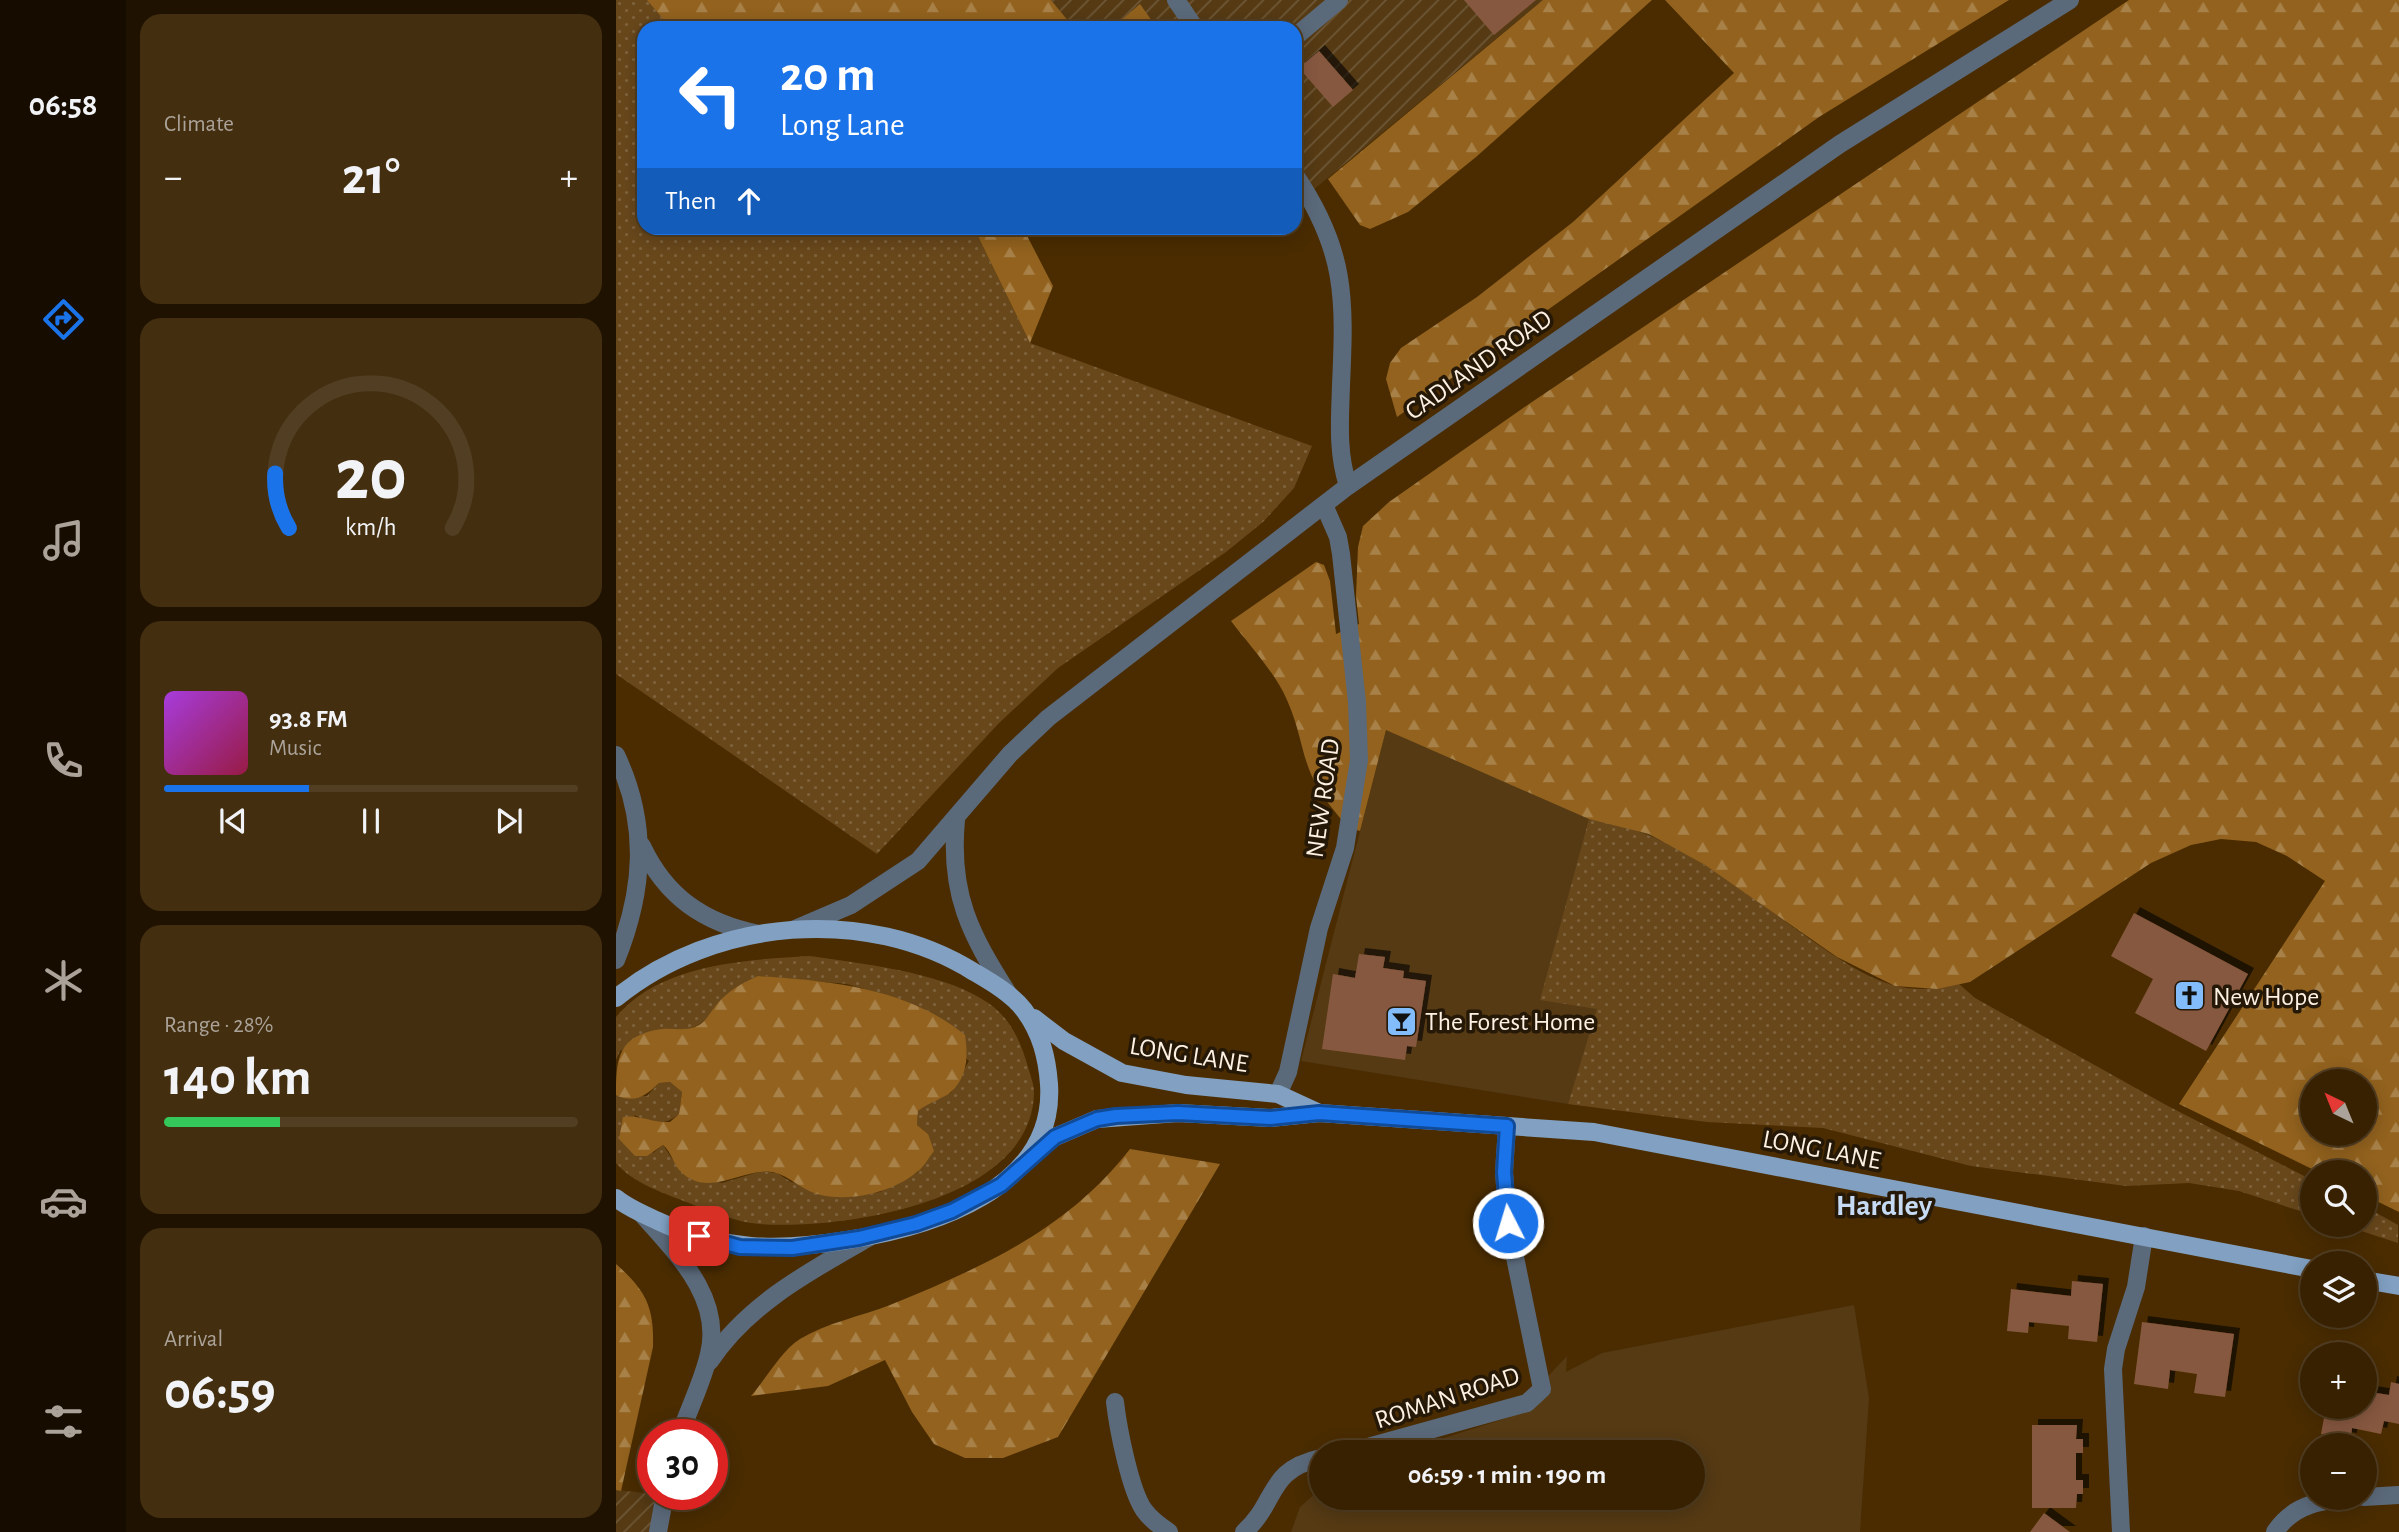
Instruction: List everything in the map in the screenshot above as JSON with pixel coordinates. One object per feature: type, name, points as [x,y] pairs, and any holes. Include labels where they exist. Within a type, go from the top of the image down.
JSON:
[{"type":"main road","points":[[616,998],[670,964],[759,933],[795,929],[855,931],[912,944],[963,965],[1010,996],[1023,1009],[1044,1049],[1049,1081],[1048,1114],[1033,1154]]},
{"type":"main road","name":"LONG LANE","points":[[1023,1009],[1064,1041],[1122,1073],[1186,1085],[1278,1094],[1319,1113]]},
{"type":"main road","name":"LONG LANE","points":[[619,1201],[642,1214],[693,1234],[740,1247],[792,1248],[873,1235],[916,1224],[978,1199],[1001,1185],[1055,1137],[1097,1119],[1178,1113],[1270,1118],[1319,1113],[1594,1132],[2300,1267]]},
{"type":"main road","points":[[2377,1282],[2399,1286]]},
{"type":"street","points":[[1176,0],[1190,21]]},
{"type":"street","name":"CADLAND ROAD","points":[[795,929],[851,905],[900,875],[956,820],[1002,763],[1048,718],[1348,486],[1840,144],[2070,0]]},
{"type":"street","points":[[1302,31],[1335,2]]},
{"type":"street","points":[[1302,188],[1330,238],[1342,281],[1339,444],[1348,486]]},
{"type":"street","name":"NEW ROAD","points":[[1278,1094],[1288,1072],[1319,928],[1346,848],[1359,760],[1357,702],[1341,554],[1338,537],[1324,505]]},
{"type":"street","points":[[616,755],[628,785],[638,836],[639,882],[626,936],[616,960]]},
{"type":"street","points":[[956,820],[953,863],[963,911],[988,962],[1010,996]]},
{"type":"street","points":[[638,836],[657,874],[687,905],[719,924],[759,933]]},
{"type":"street","name":"ROMAN ROAD","points":[[1393,1440],[1527,1403],[1542,1389],[1508,1223],[1504,1172],[1507,1126]]},
{"type":"street","points":[[642,1214],[680,1257],[703,1295],[712,1333],[704,1370],[686,1419]]},
{"type":"street","points":[[704,1370],[724,1341],[762,1305],[813,1269],[873,1235]]},
{"type":"street","points":[[2121,1532],[2113,1369],[2116,1349],[2136,1287],[2144,1236]]},
{"type":"street","points":[[1115,1402],[1119,1432],[1139,1500],[1151,1518],[1169,1532]]},
{"type":"street","points":[[1244,1532],[1252,1524],[1281,1476],[1309,1461]]},
{"type":"street","points":[[2377,1496],[2399,1495]]},
{"type":"street","points":[[2274,1532],[2290,1513],[2300,1508]]},
{"type":"street","points":[[658,1532],[662,1510]]},
{"type":"shaded area","points":[[616,0],[891,0],[898,21],[637,21],[637,235],[977,235],[1030,343],[1312,446],[1294,488],[1263,522],[1226,552],[1058,668],[999,723],[877,854],[616,674]]},
{"type":"shaded area","points":[[1051,0],[1543,0],[1307,195],[1302,192],[1302,21],[1152,21],[1140,5],[1121,21],[1068,21]]},
{"type":"shaded area","points":[[1386,730],[1673,834],[1568,1104],[1301,1061]]},
{"type":"shaded area","points":[[1589,819],[1620,826],[1649,836],[1705,865],[1861,972],[1896,986],[1912,989],[1959,984],[1975,998],[2166,1105],[2300,1174],[2300,1211],[2239,1191],[2189,1183],[2126,1186],[1971,1166],[1823,1128],[1707,1122],[1568,1104],[1597,1009],[1540,1000]]},
{"type":"shaded area","points":[[809,956],[898,970],[944,982],[982,999],[1006,1019],[1021,1046],[1034,1092],[1025,1130],[1002,1160],[968,1184],[927,1202],[882,1214],[795,1225],[760,1224],[724,1216],[631,1177],[616,1163],[616,1095],[647,1096],[659,1083],[670,1082],[682,1092],[679,1114],[663,1122],[634,1115],[653,1153],[663,1145],[681,1172],[722,1183],[762,1171],[777,1173],[791,1182],[853,1196],[880,1192],[918,1172],[928,1134],[917,1125],[918,1111],[931,1100],[951,1093],[969,1061],[903,1000],[847,984],[758,976],[717,1004],[707,1019],[695,1027],[620,1051],[616,1060],[616,1017],[634,999],[656,986],[679,975],[705,968]]},
{"type":"shaded area","points":[[2377,1213],[2398,1225],[2398,1243],[2377,1236]]},
{"type":"shaded area","points":[[1854,1305],[1869,1398],[1860,1532],[1291,1532],[1300,1507],[1309,1499],[1309,1510],[1705,1510],[1705,1440],[1438,1440],[1510,1417],[1567,1356],[1566,1372],[1602,1353]]},
{"type":"shaded area","points":[[616,1490],[637,1492],[637,1510],[662,1510],[658,1532],[616,1532]]},
{"type":"green space","points":[[647,0],[1051,0],[1068,21],[665,21]]},
{"type":"green space","points":[[1543,0],[1652,0],[1476,157],[1408,212],[1370,229],[1360,225],[1328,179]]},
{"type":"green space","points":[[1665,0],[2009,0],[1819,117],[1397,417],[1386,379],[1390,363],[1401,348],[1477,297],[1573,222],[1734,73]]},
{"type":"green space","points":[[2129,0],[2399,0],[2399,1212],[2377,1201],[2377,1160],[2300,1160],[2300,1163],[2179,1104],[2325,881],[2287,856],[2256,842],[2221,839],[2191,845],[2151,863],[1970,982],[1937,989],[1895,986],[1837,957],[1705,865],[1649,834],[1589,819],[1386,730],[1360,831],[1351,828],[1332,808],[1314,780],[1282,689],[1231,621],[1316,562],[1324,565],[1330,581],[1336,634],[1359,624],[1356,596],[1358,547],[1363,526],[1389,502],[1529,404]]},
{"type":"green space","points":[[1140,4],[1152,21],[1120,21]]},
{"type":"green space","points":[[977,235],[1027,235],[1053,286],[1030,343]]},
{"type":"green space","points":[[758,976],[866,989],[918,1006],[965,1035],[964,1072],[957,1086],[949,1094],[918,1111],[917,1125],[928,1134],[934,1151],[917,1172],[884,1190],[846,1197],[815,1193],[773,1172],[703,1183],[692,1180],[681,1172],[663,1145],[647,1156],[635,1156],[619,1139],[623,1117],[670,1122],[679,1114],[682,1092],[670,1082],[659,1083],[649,1092],[634,1099],[616,1095],[617,1070],[622,1050],[636,1037],[647,1032],[687,1029],[699,1025],[726,995]]},
{"type":"green space","points":[[1130,1149],[1220,1164],[1058,1437],[1003,1458],[965,1458],[934,1444],[912,1412],[885,1360],[828,1386],[751,1396],[780,1358],[800,1339],[821,1328],[924,1291],[1021,1243],[1079,1202]]},
{"type":"green space","points":[[616,1264],[635,1283],[646,1300],[652,1321],[653,1347],[621,1491],[616,1490]]},
{"type":"building","points":[[1464,0],[1536,0],[1494,35]]},
{"type":"building","points":[[1319,51],[1353,90],[1333,107],[1302,71],[1302,65]]},
{"type":"building","name":"New Hope","points":[[2134,913],[2248,974],[2206,1051],[2135,1013],[2153,979],[2111,956]]},
{"type":"building","points":[[1359,954],[1385,957],[1383,968],[1404,971],[1403,978],[1426,981],[1416,1047],[1407,1046],[1405,1060],[1322,1049],[1333,974],[1355,978]]},
{"type":"building","points":[[2072,1281],[2103,1284],[2097,1342],[2068,1339],[2069,1326],[2029,1322],[2028,1333],[2007,1331],[2011,1289],[2071,1296]]},
{"type":"building","points":[[2142,1322],[2234,1334],[2225,1397],[2194,1393],[2197,1374],[2170,1370],[2168,1389],[2134,1384]]},
{"type":"building","points":[[2391,1382],[2399,1384],[2399,1424],[2384,1421],[2381,1434],[2352,1428],[2352,1433],[2321,1433],[2324,1419],[2377,1419],[2377,1393],[2389,1395]]},
{"type":"building","points":[[2032,1425],[2077,1425],[2076,1439],[2083,1439],[2083,1453],[2076,1453],[2076,1480],[2083,1480],[2083,1494],[2077,1494],[2076,1508],[2032,1508]]},
{"type":"building","points":[[2044,1513],[2070,1532],[2030,1532]]},
{"type":"place","name":"New Hope","points":[[2190,996]]},
{"type":"place","name":"The Forest Home","points":[[1402,1021]]},
{"type":"district","name":"Hardley","points":[[1884,1205]]},
{"type":"route","points":[[699,1236],[740,1247],[792,1248],[859,1238],[901,1228],[978,1199],[1020,1170],[1033,1154],[1055,1137],[1097,1119],[1178,1113],[1270,1118],[1319,1113],[1507,1126],[1504,1172],[1508,1223]]}]
